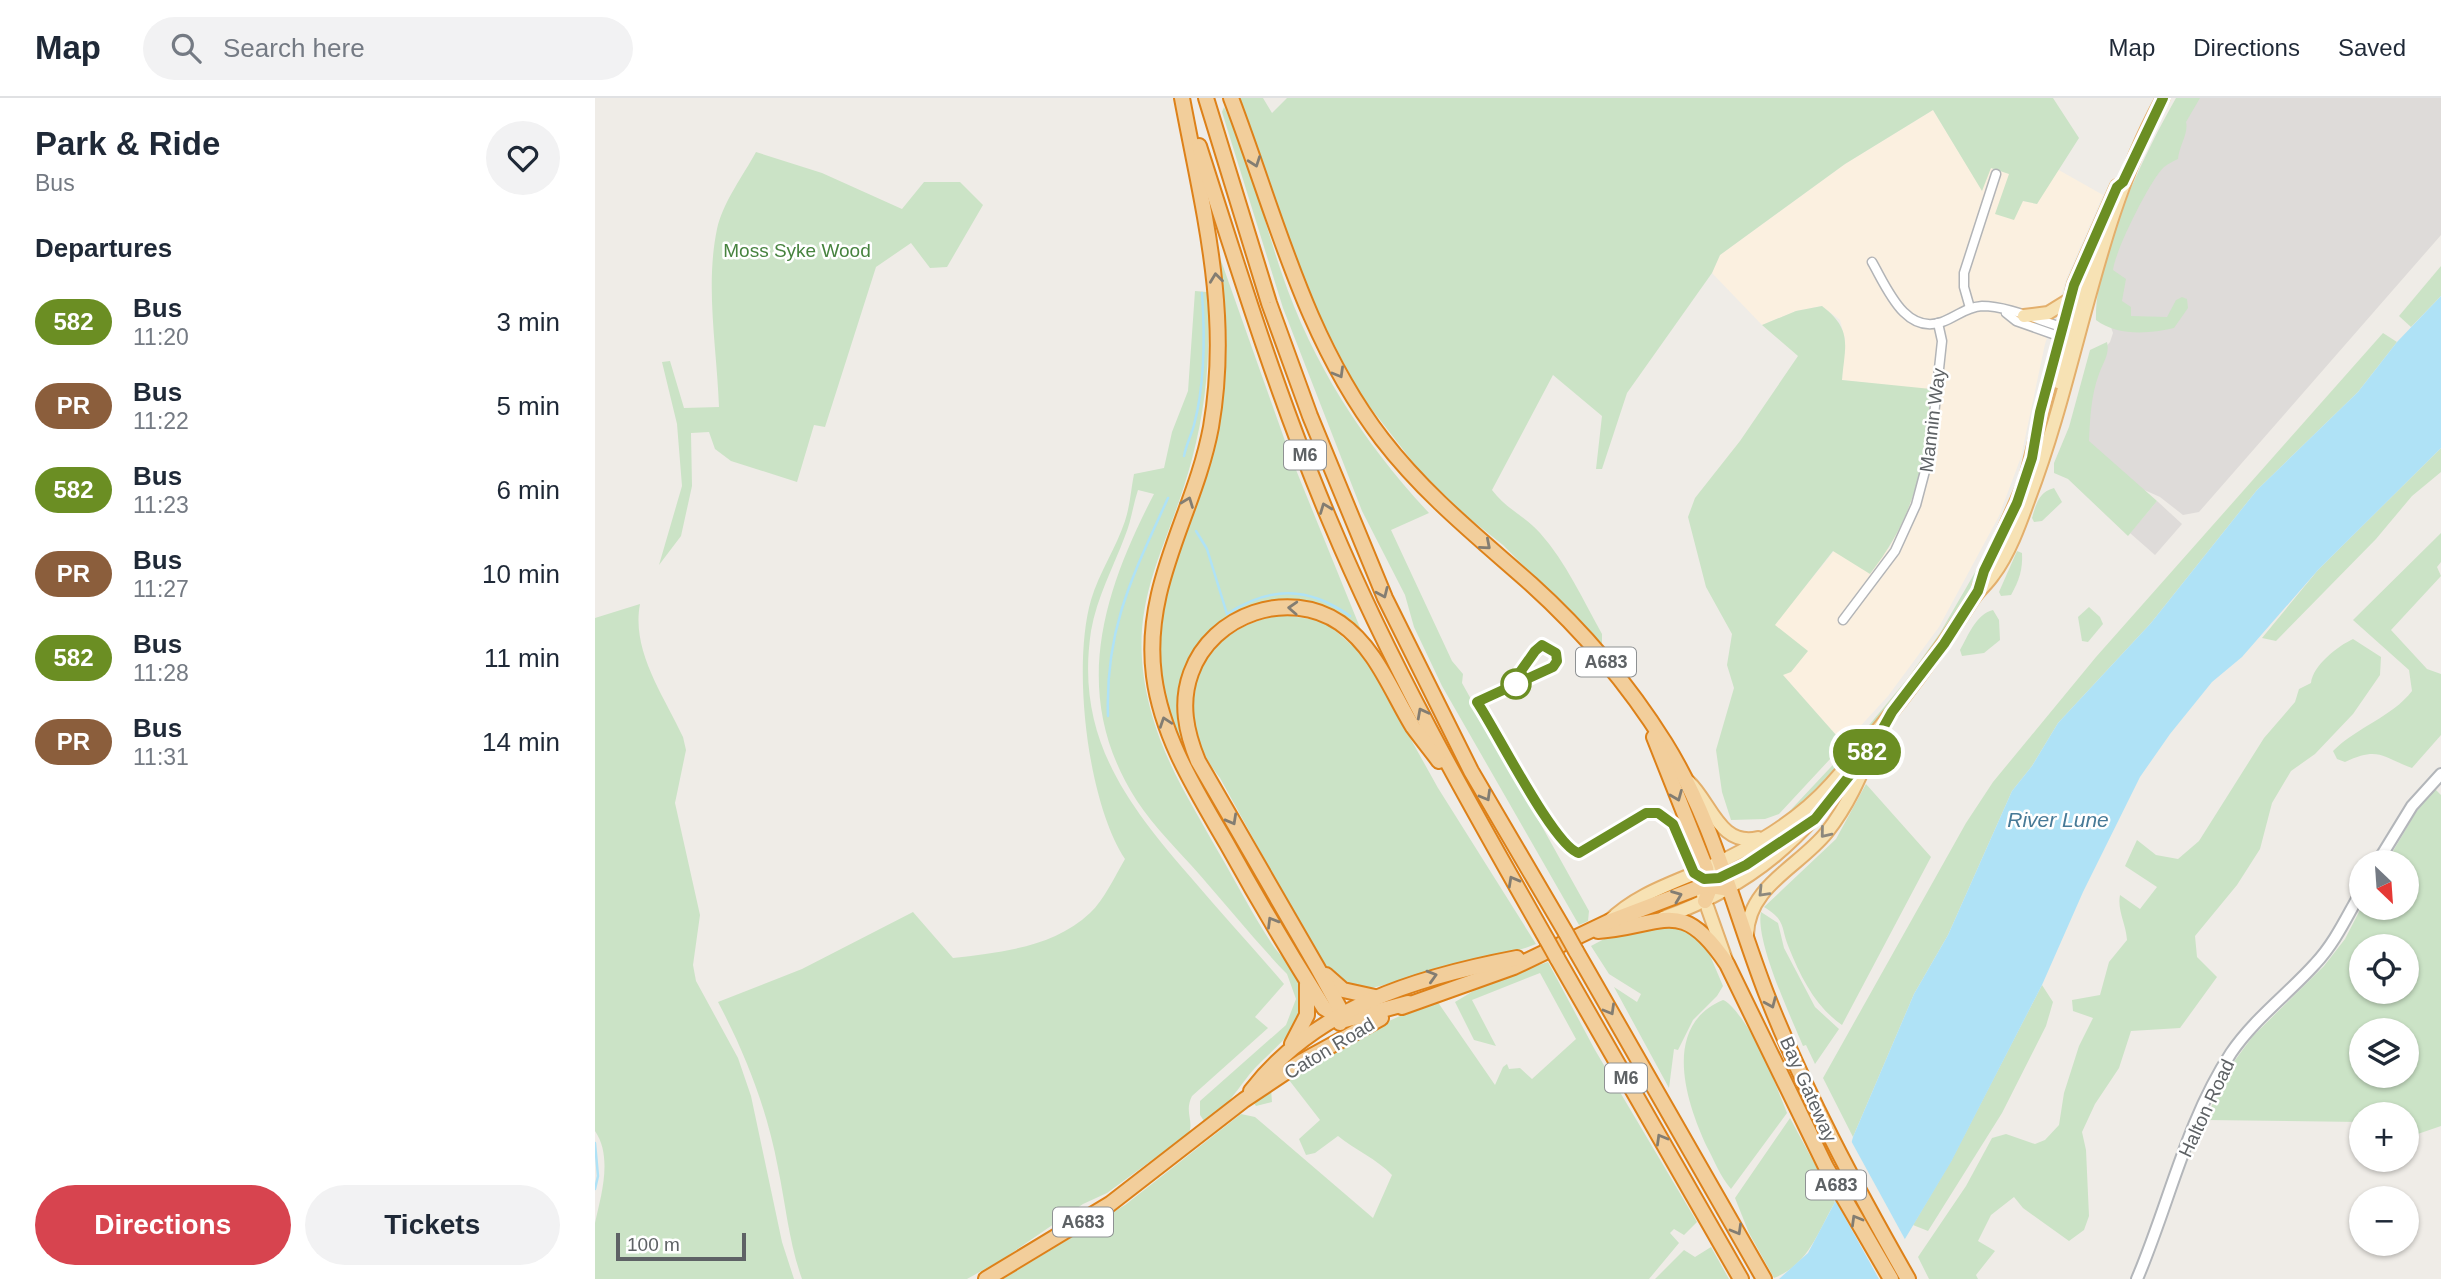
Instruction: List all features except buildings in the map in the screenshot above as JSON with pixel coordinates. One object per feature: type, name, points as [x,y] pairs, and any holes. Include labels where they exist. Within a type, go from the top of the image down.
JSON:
[{"type":"highway","name":"M6","points":[[1183,98],[1277,381],[1330,520],[1404,680],[1465,795],[1741,1279]]},
{"type":"highway","points":[[1183,98],[1215,272],[1220,342],[1210,430],[1157,591],[1152,623],[1154,678],[1158,701],[1187,773],[1324,1008],[1339,1017],[1351,1019],[1408,1003]]},
{"type":"highway","name":"M6","points":[[1206,98],[1269,303],[1305,404],[1385,598],[1471,771],[1764,1279]]},
{"type":"highway","name":"A683","points":[[1231,98],[1298,290],[1324,346],[1352,395],[1382,439],[1414,476],[1564,617],[1611,667],[1643,709],[1683,776],[1727,883]]},
{"type":"highway","points":[[1332,1043],[1339,1017],[1317,967],[1198,761],[1191,744],[1186,728],[1187,688],[1195,663],[1212,639],[1237,620],[1273,608],[1310,610],[1339,622],[1363,642],[1414,727],[1465,795]]},
{"type":"highway","name":"A683","points":[[1643,709],[1704,882]]},
{"type":"highway","points":[[1704,882],[1727,883]]},
{"type":"highway","name":"Caton Road","points":[[1244,1100],[1285,1053],[1339,1017],[1375,998],[1433,976],[1533,955],[1704,882]]},
{"type":"highway","name":"Bay Gateway","points":[[1727,883],[1800,1071],[1837,1151],[1910,1279]]},
{"type":"highway","points":[[1663,918],[1688,923],[1711,939],[1727,964]]},
{"type":"highway","name":"Caton Road","points":[[1590,932],[1613,930],[1663,918]]},
{"type":"highway","name":"Caton Road","points":[[1244,1100],[1332,1043],[1408,1003],[1514,967],[1533,955]]},
{"type":"highway","name":"Bay Gateway","points":[[1727,964],[1826,1167],[1891,1279]]},
{"type":"highway","points":[[1317,967],[1343,990],[1375,998]]},
{"type":"highway","points":[[1285,1053],[1306,1021],[1309,999],[1307,981]]},
{"type":"highway","name":"A683","points":[[986,1279],[1110,1204],[1174,1157],[1244,1100]]},
{"type":"main road","name":"Caton Road","points":[[2033,472],[2037,429],[2048,415],[2094,254],[2106,240],[2123,182],[2159,99]]},
{"type":"main road","name":"Caton Road","points":[[1663,918],[1704,882],[1720,862],[1769,836],[1806,809],[1829,786],[1892,712],[1944,644],[1978,591],[1984,571],[2033,472],[2070,335],[2069,299],[2090,245],[2117,187],[2123,182]]},
{"type":"main road","points":[[2024,316],[2048,313],[2069,299]]},
{"type":"main road","name":"Caton Road","points":[[1727,883],[1784,850],[1815,819],[1873,746],[1892,712]]},
{"type":"main road","points":[[1747,939],[1747,921],[1757,897],[1828,831],[1857,784],[1873,746]]},
{"type":"main road","points":[[1683,776],[1700,794],[1724,831],[1732,836],[1751,840],[1769,836]]},
{"type":"main road","name":"A683","points":[[1704,882],[1727,964]]},
{"type":"street","points":[[1970,308],[1964,288],[1964,272],[1996,174]]},
{"type":"street","points":[[1872,262],[1892,297],[1912,320],[1924,324],[1938,323],[1970,308],[1985,306],[2024,316],[2070,335]]},
{"type":"street","points":[[2004,311],[2016,321],[2070,335]]},
{"type":"street","name":"Mannin Way","points":[[1843,620],[1895,551],[1925,480],[1942,341],[1938,323]]},
{"type":"street","points":[[2385,850],[2412,806],[2441,774]]},
{"type":"street","name":"Halton Road","points":[[2137,1279],[2167,1203],[2186,1142],[2215,1079],[2248,1030],[2318,962],[2349,914]]},
{"type":"shaded area","points":[[2178,98],[2441,98],[2441,235],[2199,512],[2183,515],[2160,497],[2073,458],[2088,368],[2110,342],[2113,333],[2096,283]]},
{"type":"shaded area","points":[[1933,110],[1982,190],[1990,168],[2010,174],[1996,214],[2023,201],[2037,204],[2057,169],[2103,195],[2067,277],[2045,344],[2021,457],[1999,516],[1939,627],[1888,696],[1844,744],[1782,674],[1774,625],[1834,551],[1889,549],[1920,481],[1931,390],[1842,380],[1845,339],[1840,320],[1822,306],[1796,311],[1762,325],[1712,273],[1720,255],[1845,164]]},
{"type":"shaded area","points":[[2157,501],[2182,524],[2155,555],[2130,533]]},
{"type":"green space","points":[[1240,98],[1263,98],[1272,113],[1287,98],[2053,98],[2079,138],[2037,204],[2023,201],[2014,220],[1995,214],[2009,174],[1991,168],[1982,191],[1933,110],[1845,164],[1720,255],[1712,273],[1627,393],[1602,469],[1596,469],[1602,416],[1553,375],[1492,490],[1534,527],[1558,556],[1602,634],[1602,645],[1503,545],[1460,511],[1419,470],[1359,393],[1307,291]]},
{"type":"green space","points":[[2176,98],[2200,98],[2186,122],[2178,159],[2164,167],[2150,186],[2126,232],[2113,270],[2126,279],[2122,301],[2131,307],[2131,316],[2167,317],[2176,300],[2182,297],[2187,299],[2188,308],[2174,328],[2154,332],[2114,329],[2096,320],[2103,267],[2124,206],[2150,147]]},
{"type":"green space","points":[[1224,107],[1249,167],[1282,274],[1309,340],[1362,431],[1429,513],[1391,530],[1452,661],[1463,674],[1462,683],[1589,911],[1588,921],[1579,925],[1442,686],[1414,627],[1405,595],[1362,511],[1283,308],[1222,112]]},
{"type":"green space","name":"Moss Syke Wood","points":[[756,152],[822,173],[902,209],[924,182],[960,182],[983,205],[947,267],[930,268],[911,243],[876,267],[825,427],[814,425],[797,482],[731,461],[715,449],[709,432],[691,433],[692,486],[681,536],[659,565],[682,486],[677,424],[662,362],[670,361],[684,408],[719,407],[712,295],[717,229],[734,189]]},
{"type":"green space","points":[[1218,252],[1290,455],[1363,635],[1346,620],[1252,607],[1190,662],[1187,749],[1197,773],[1193,775],[1164,696],[1159,669],[1158,639],[1168,578],[1221,410],[1226,342]]},
{"type":"green space","points":[[2441,266],[2441,296],[2411,327],[2399,316]]},
{"type":"green space","points":[[1195,291],[1207,292],[1208,355],[1204,397],[1192,459],[1144,612],[1144,676],[1152,715],[1173,769],[1258,922],[1300,978],[1305,994],[1302,1013],[1291,1031],[1255,1068],[1219,1112],[1204,1121],[1200,1115],[1200,1101],[1286,1025],[1296,999],[1287,974],[1144,811],[1116,762],[1104,723],[1099,685],[1101,647],[1108,609],[1120,570],[1154,494],[1138,490],[1127,531],[1101,594],[1091,631],[1088,669],[1091,704],[1099,737],[1111,767],[1147,824],[1284,984],[1255,1017],[1268,1028],[1192,1096],[1189,1107],[1189,1133],[1107,1193],[1083,1204],[1003,1259],[967,1279],[802,1279],[762,1104],[738,1042],[718,1002],[802,969],[913,912],[953,958],[1025,946],[1060,934],[1090,913],[1105,895],[1125,859],[1112,834],[1093,769],[1083,696],[1085,628],[1094,590],[1125,521],[1134,474],[1164,468],[1172,432],[1188,391]]},
{"type":"green space","points":[[1822,306],[1843,331],[1845,348],[1842,380],[1931,389],[1921,464],[1909,508],[1870,574],[1833,551],[1775,625],[1808,651],[1791,672],[1783,675],[1844,744],[1779,814],[1765,819],[1731,820],[1722,792],[1716,750],[1734,688],[1727,665],[1732,634],[1706,587],[1688,517],[1695,498],[1740,441],[1798,356],[1762,325],[1796,311]]},
{"type":"green space","points":[[2383,333],[2397,342],[2358,392],[2257,490],[2151,623],[2058,723],[2032,766],[2012,791],[1948,935],[1914,994],[1853,1137],[1823,1078],[1966,823],[1993,782],[2096,657]]},
{"type":"green space","points":[[2107,342],[2107,354],[2096,382],[2089,441],[2157,501],[2128,536],[2068,479],[2054,473],[2054,463],[2069,427],[2090,350]]},
{"type":"green space","points":[[2441,448],[2441,472],[2412,496],[2376,539],[2276,641],[2262,638],[2318,570]]},
{"type":"green space","points":[[2054,488],[2062,502],[2042,521],[2034,522],[2032,518],[2039,499]]},
{"type":"green space","points":[[2441,533],[2441,562],[2437,567],[2441,576],[2391,630],[2427,669],[2441,674],[2441,735],[2412,768],[2373,754],[2345,762],[2337,759],[2333,751],[2395,708],[2412,691],[2409,670],[2353,620]]},
{"type":"green space","points":[[1992,543],[1958,611],[1913,680],[1834,774],[1793,813],[1765,832],[1784,817],[1860,736],[1908,678],[1940,633]]},
{"type":"green space","points":[[2017,551],[2022,553],[2018,580],[2011,595],[2001,596],[1999,592]]},
{"type":"green space","points":[[640,604],[638,622],[645,656],[683,737],[686,750],[675,803],[700,915],[693,965],[696,981],[738,1058],[751,1096],[782,1242],[794,1279],[595,1279],[595,1223],[604,1164],[600,1141],[595,1131],[595,618]]},
{"type":"green space","points":[[2089,607],[2100,617],[2103,624],[2088,642],[2082,641],[2078,617]]},
{"type":"green space","points":[[1993,610],[1999,620],[2000,640],[1984,653],[1962,656],[1960,650],[1973,626],[1987,612]]},
{"type":"green space","points":[[1284,615],[1316,620],[1330,626],[1365,657],[1438,788],[1536,944],[1364,989],[1351,990],[1325,969],[1204,752],[1195,726],[1194,700],[1199,675],[1211,653],[1230,635],[1254,622]]},
{"type":"green space","points":[[2353,639],[2381,657],[2380,675],[2353,714],[2315,754],[2291,771],[2272,803],[2260,849],[2237,885],[2195,936],[2197,957],[2217,977],[2180,1028],[2131,1031],[2119,1068],[2095,1104],[2082,1132],[2086,1150],[2089,1216],[2084,1230],[2069,1241],[2023,1208],[2014,1197],[1991,1215],[1978,1241],[1995,1251],[1976,1275],[1978,1279],[1929,1279],[1918,1257],[1966,1186],[1992,1138],[2006,1134],[2035,1144],[2045,1140],[2059,1125],[2064,1093],[2079,1046],[2093,1018],[2073,1011],[2072,1000],[2100,995],[2109,962],[2127,940],[2120,895],[2140,909],[2157,887],[2125,866],[2137,840],[2156,855],[2178,859],[2199,841],[2264,738],[2295,702],[2299,689],[2311,683],[2316,670],[2327,657]]},
{"type":"green space","points":[[1866,784],[1931,857],[1842,1025],[1824,1010],[1810,991],[1786,941],[1780,921],[1764,907],[1836,839]]},
{"type":"green space","points":[[2435,789],[2441,795],[2441,1126],[2419,1134],[2419,1102],[2349,1102],[2349,1122],[2206,1120],[2224,1075],[2253,1036],[2324,966],[2345,939],[2355,920],[2419,920],[2419,850],[2394,850],[2416,812]]},
{"type":"green space","points":[[1761,912],[1778,923],[1784,948],[1815,1007],[1839,1029],[1815,1064],[1806,1045],[1803,1046],[1775,979],[1763,941]]},
{"type":"green space","points":[[1671,926],[1693,931],[1706,946],[1723,986],[1717,996],[1693,1020],[1678,1050],[1674,1049],[1669,1088],[1614,987],[1637,1002],[1641,994],[1609,974],[1591,946],[1606,938]]},
{"type":"green space","points":[[1548,962],[1595,1050],[1697,1222],[1684,1235],[1674,1229],[1670,1233],[1679,1243],[1649,1279],[1003,1279],[1125,1205],[1241,1114],[1255,1117],[1373,1218],[1392,1175],[1338,1136],[1315,1153],[1306,1155],[1299,1139],[1320,1120],[1289,1080],[1273,1088],[1363,1033],[1437,1001],[1495,1085],[1507,1064],[1509,1069],[1520,1068],[1532,1079],[1576,1039],[1540,973],[1472,1000],[1496,1046],[1474,1040],[1455,1002],[1490,981]]},
{"type":"green space","points":[[2042,985],[2053,1002],[2046,1026],[2002,1113],[1928,1231],[1913,1225],[1951,1161]]},
{"type":"green space","points":[[1723,1000],[1744,1022],[1759,1045],[1775,1074],[1773,1078],[1787,1113],[1731,1189],[1699,1129],[1686,1088],[1684,1066],[1685,1046],[1691,1028],[1704,1012]]},
{"type":"green space","points":[[1271,1089],[1272,1102],[1256,1106],[1253,1102]]},
{"type":"green space","points":[[1790,1118],[1835,1202],[1804,1256],[1786,1272],[1774,1278],[1749,1233],[1735,1198]]},
{"type":"green space","points":[[1711,1247],[1729,1279],[1655,1279],[1684,1250],[1695,1257]]},
{"type":"water","name":"River Lune","points":[[2441,296],[2441,448],[2318,570],[2242,657],[2212,682],[2140,777],[2083,892],[2042,985],[1951,1162],[1881,1279],[1779,1279],[1808,1253],[1835,1202],[1853,1137],[1914,994],[1948,935],[2012,791],[2032,766],[2058,723],[2151,623],[2257,490],[2358,392],[2397,342]]},
{"type":"pier","points":[[1849,1137],[1907,1243],[1885,1279],[1879,1279],[1833,1196]]},
{"type":"waterway","points":[[1184,456],[1198,409],[1202,377],[1202,293]]},
{"type":"waterway","points":[[1108,716],[1108,685],[1116,629],[1143,552],[1168,498]]},
{"type":"waterway","points":[[1196,531],[1207,549],[1227,614],[1258,598],[1289,593],[1319,599],[1350,616]]},
{"type":"waterway","points":[[595,1143],[598,1176],[595,1189]]},
{"type":"bus line","name":"582","points":[[1518,675],[1542,645],[1550,647],[1556,653],[1557,661],[1553,667],[1477,702],[1497,731],[1547,821],[1568,850],[1579,853],[1646,813],[1658,813],[1673,824],[1694,873],[1709,880],[1725,876],[1746,865],[1815,819],[1873,746],[1892,712],[1944,644],[1978,591],[1984,571],[2025,482],[2040,412],[2078,272],[2117,187],[2123,182],[2163,98]]}]
